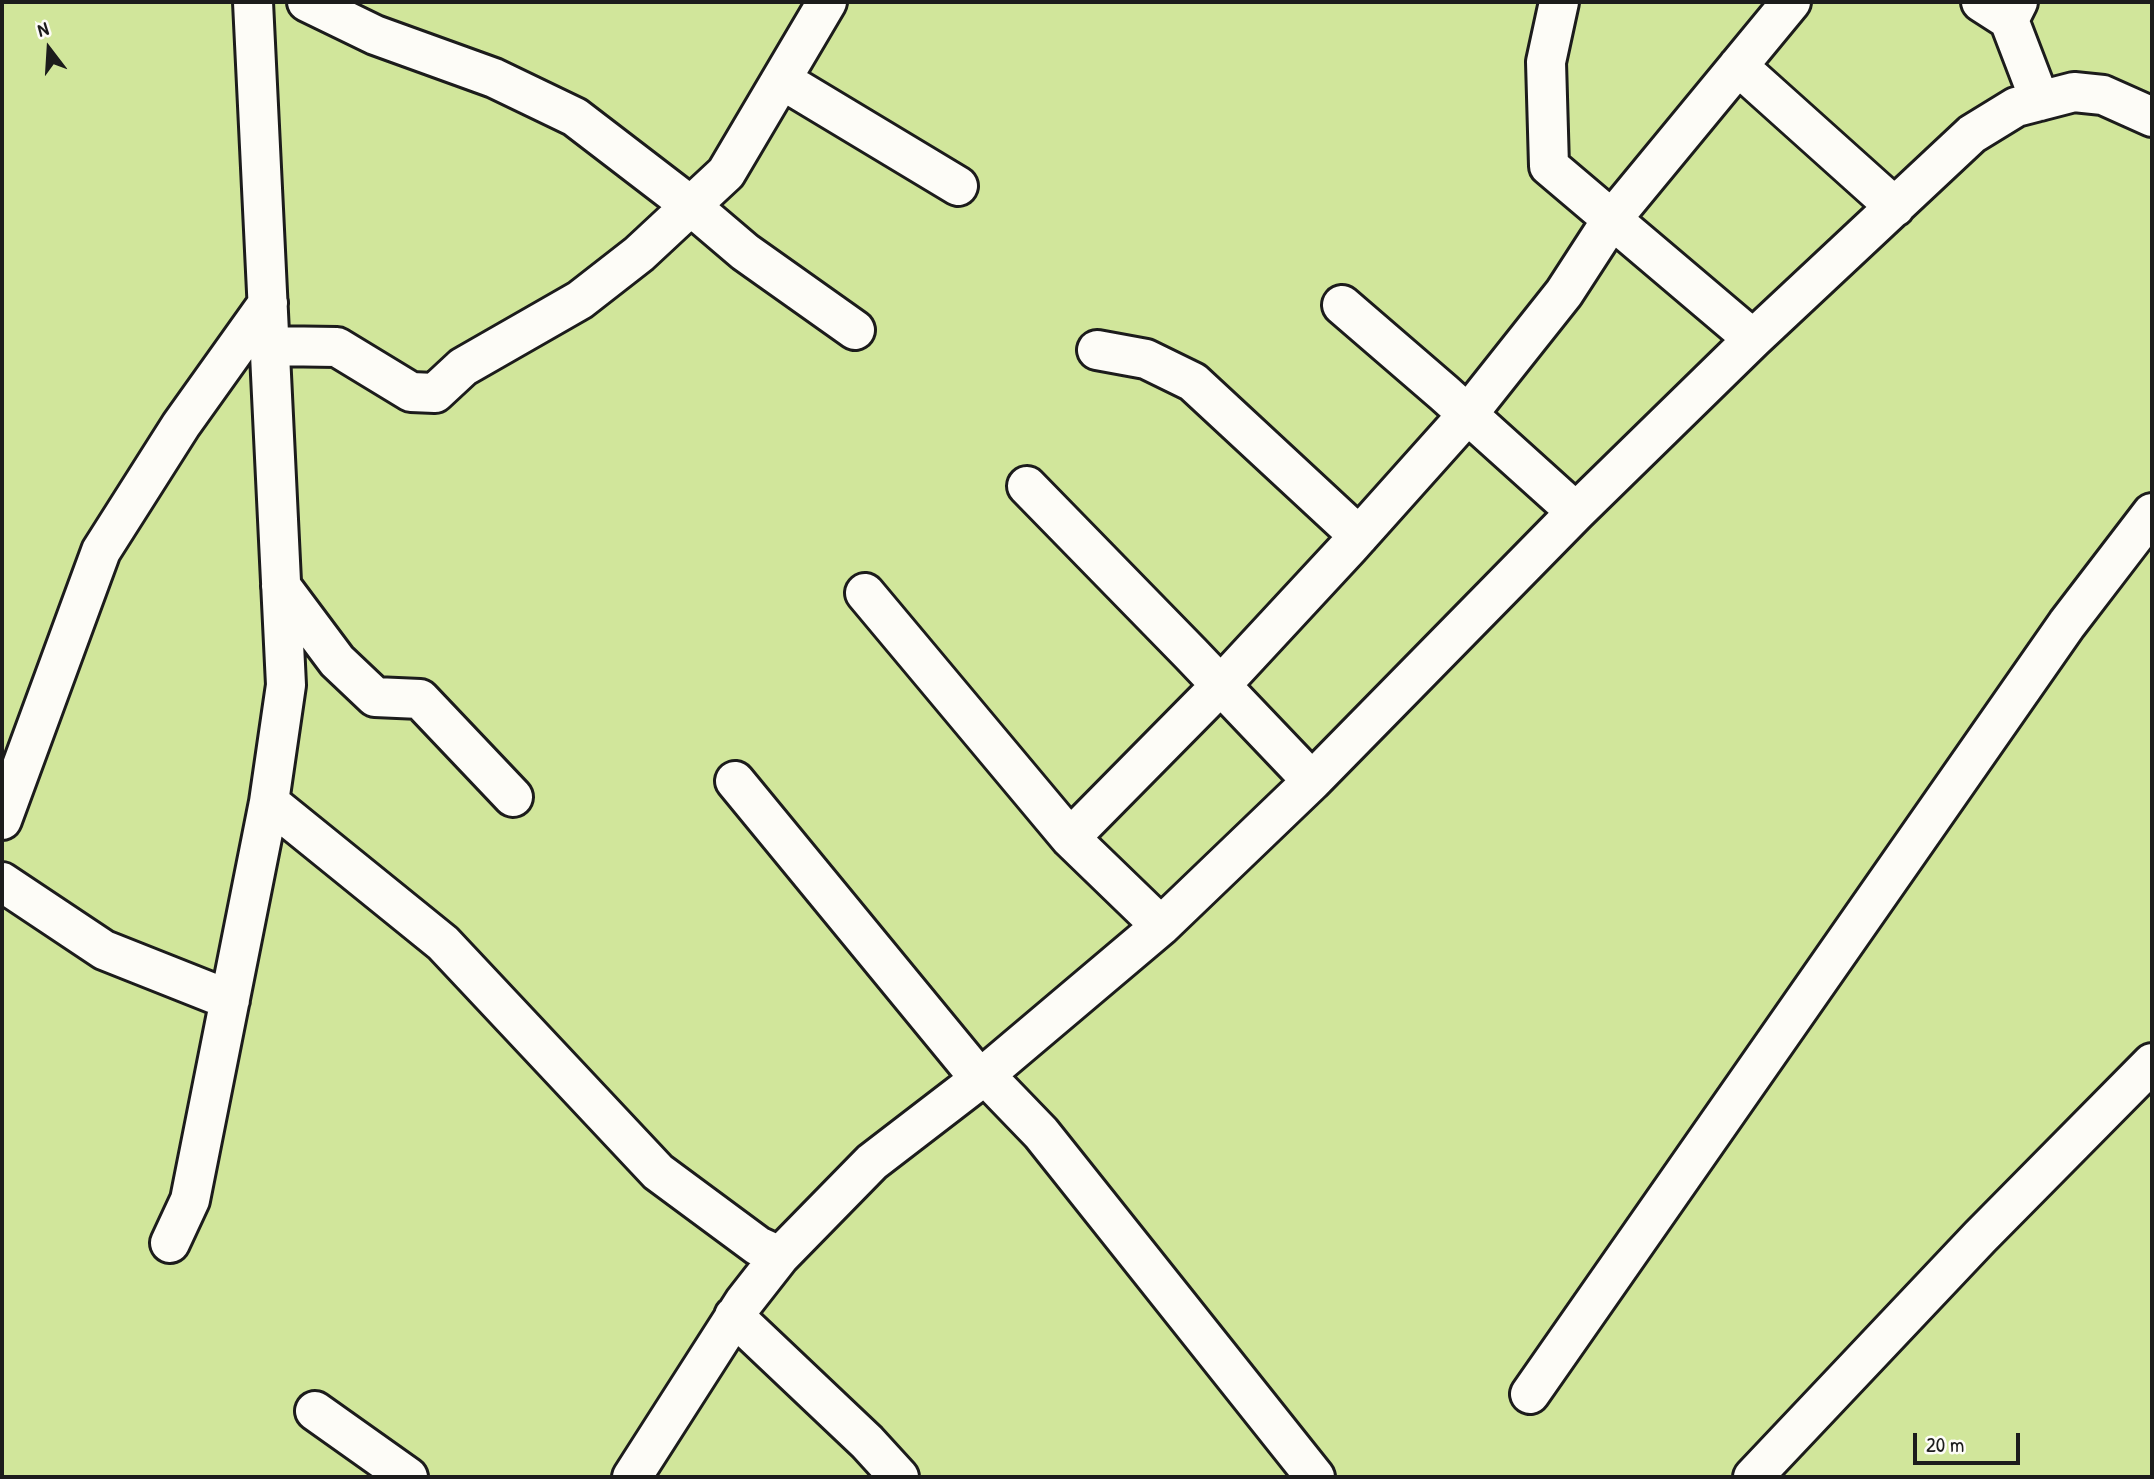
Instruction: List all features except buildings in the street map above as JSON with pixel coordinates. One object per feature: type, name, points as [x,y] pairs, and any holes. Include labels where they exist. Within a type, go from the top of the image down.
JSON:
[{"type":"street","points":[[170,1243],[190,1200],[269,802],[286,685],[253,2]]},
{"type":"street","points":[[307,2],[375,35],[494,78],[575,117],[691,206],[745,253],[855,330]]},
{"type":"street","points":[[270,346],[337,347],[411,392],[435,393],[463,367],[580,300],[639,254],[726,173],[827,2]]},
{"type":"street","points":[[1559,2],[1546,62],[1549,166],[1753,339]]},
{"type":"street","points":[[1070,838],[1221,685],[1468,415],[1564,293],[1612,219],[1791,2]]},
{"type":"street","points":[[2003,8],[2040,101]]},
{"type":"street","points":[[1738,66],[1895,207]]},
{"type":"street","points":[[782,80],[958,186]]},
{"type":"street","points":[[632,1477],[734,1316],[780,1256],[872,1162],[983,1077],[1161,926],[1312,781],[1576,512],[1753,339],[1972,134],[2016,107],[2074,92],[2103,95],[2152,117]]},
{"type":"street","points":[[2,820],[101,551],[181,425],[268,303]]},
{"type":"street","points":[[1342,305],[1576,512]]},
{"type":"street","points":[[1097,350],[1146,359],[1193,382],[1359,536]]},
{"type":"street","points":[[1027,486],[1312,781]]},
{"type":"street","points":[[1530,1394],[2059,636],[2152,513]]},
{"type":"street","points":[[281,586],[337,661],[375,697],[420,699],[513,796]]},
{"type":"street","points":[[865,593],[1070,838],[1161,926]]},
{"type":"street","points":[[736,781],[983,1077],[1041,1133],[1315,1477]]},
{"type":"street","points":[[269,802],[443,943],[658,1172],[758,1246],[780,1256]]},
{"type":"street","points":[[2,882],[104,950],[230,1000]]},
{"type":"street","points":[[1753,1477],[1980,1237],[2152,1063]]},
{"type":"street","points":[[734,1316],[867,1442],[899,1477]]},
{"type":"street","points":[[315,1410],[408,1477]]},
{"type":"green space","points":[[2,2],[2152,2],[2152,1477],[2,1477]]}]
